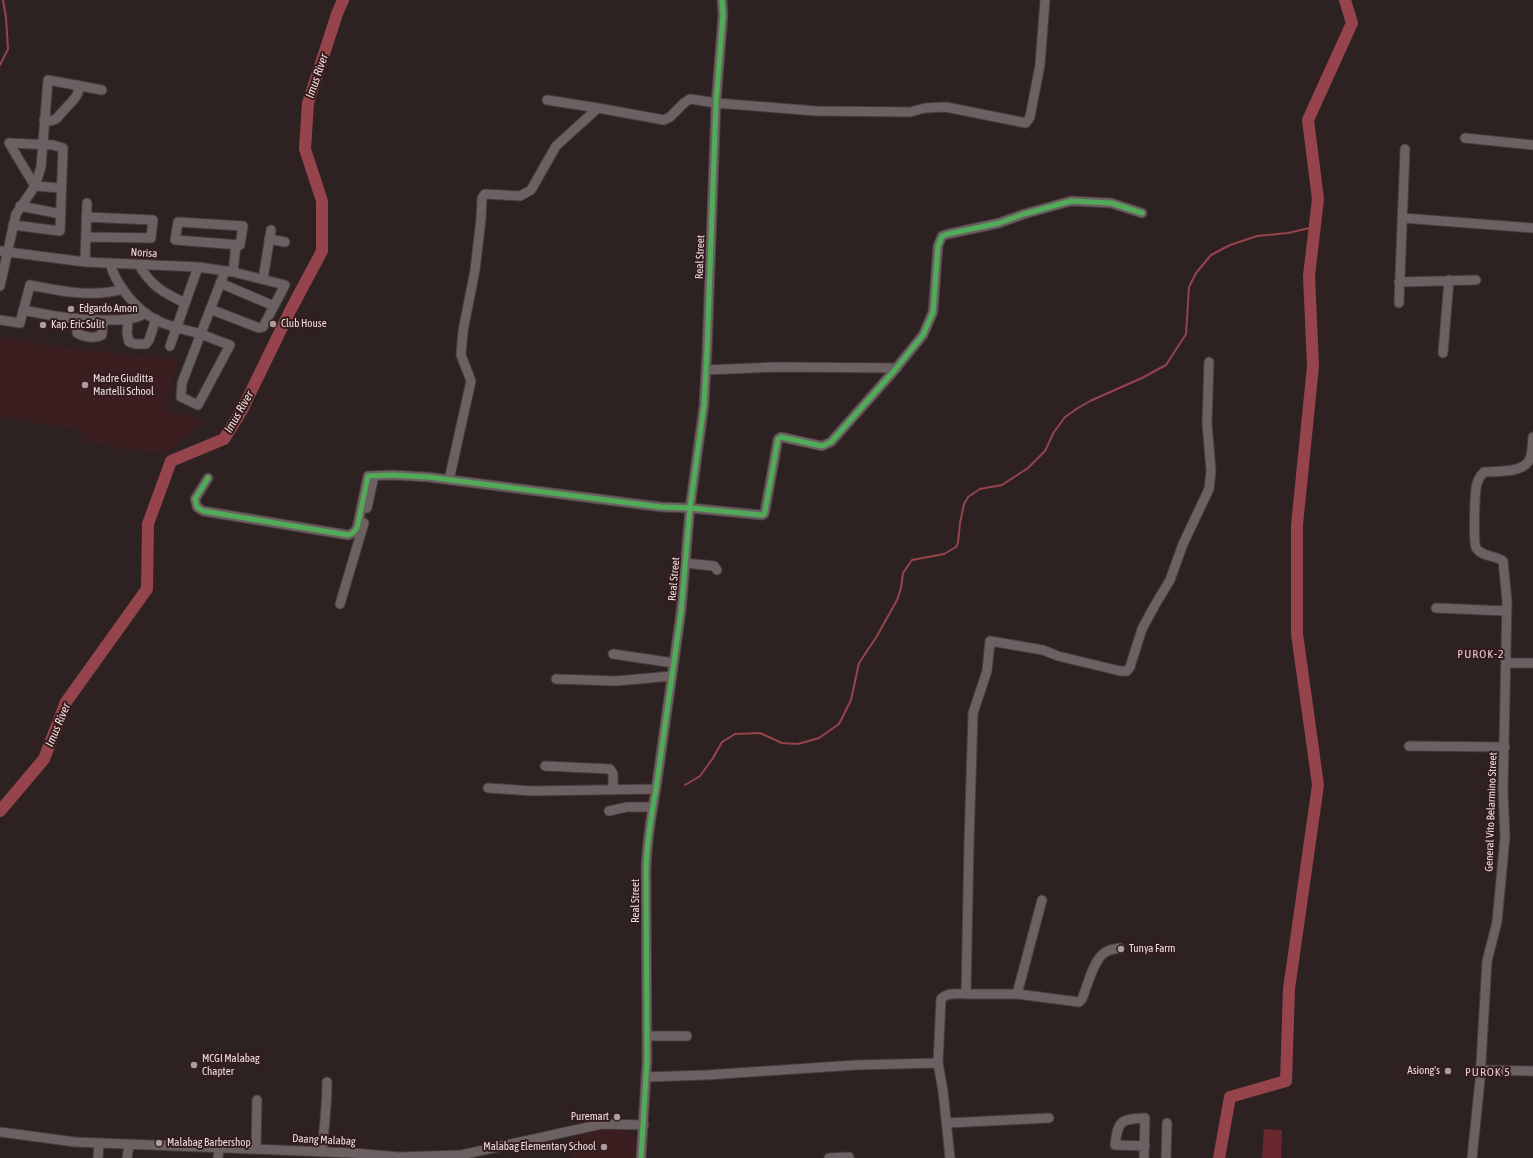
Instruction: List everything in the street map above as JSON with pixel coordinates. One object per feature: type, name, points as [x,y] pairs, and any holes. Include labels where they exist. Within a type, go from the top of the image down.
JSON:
[{"type":"street","name":"Real Street","points":[[641,1158],[647,1078],[647,841],[656,789],[681,612],[690,508],[703,413],[716,103],[723,15],[722,0]]},
{"type":"street","points":[[547,100],[664,120],[670,117],[690,99],[716,103],[816,111],[876,113],[910,112],[925,108],[946,107],[1026,123],[1030,117],[1040,65],[1045,0]]},
{"type":"street","points":[[0,286],[4,252],[14,225],[16,214],[34,186],[41,166],[48,80],[102,90]]},
{"type":"street","points":[[44,120],[56,120],[75,98],[78,93],[78,85]]},
{"type":"street","points":[[448,480],[471,381],[461,356],[463,331],[475,270],[482,198],[485,194],[520,196],[531,190],[556,146],[598,108]]},
{"type":"street","points":[[1465,138],[1533,145]]},
{"type":"street","points":[[14,225],[60,231],[63,148],[53,145],[9,143],[34,186]]},
{"type":"street","points":[[1398,303],[1405,149]]},
{"type":"street","points":[[34,186],[61,188]]},
{"type":"street","points":[[208,478],[195,499],[196,507],[203,510],[348,535],[353,534],[357,528],[368,476],[392,475],[448,480],[661,507],[764,514],[778,439],[781,437],[822,446],[825,446],[831,442],[897,368],[923,335],[933,312],[938,246],[942,236],[999,223],[1024,214],[1071,201],[1111,203],[1142,214]]},
{"type":"street","points":[[85,262],[87,203]]},
{"type":"street","points":[[20,206],[61,214]]},
{"type":"street","points":[[86,216],[153,220],[151,238],[86,237]]},
{"type":"street","points":[[1402,218],[1533,228]]},
{"type":"street","points":[[178,222],[243,226],[240,245],[236,245],[175,240],[178,222]]},
{"type":"street","points":[[263,279],[270,235],[285,242]]},
{"type":"street","points":[[110,263],[115,277],[122,289],[146,313],[156,320],[176,328],[200,334],[230,345],[198,405],[181,397],[182,383],[200,334],[220,283],[229,271],[236,245]]},
{"type":"street","name":"Norisa","points":[[4,252],[85,262],[229,271],[285,285],[274,306]]},
{"type":"street","points":[[139,265],[146,277],[154,286],[185,303]]},
{"type":"street","points":[[170,346],[198,268]]},
{"type":"street","points":[[1443,353],[1449,280]]},
{"type":"street","points":[[1400,282],[1476,280]]},
{"type":"street","points":[[210,309],[259,328],[263,327],[274,306],[220,283]]},
{"type":"street","points":[[0,320],[20,323],[30,285],[51,289],[92,293],[111,293],[122,289]]},
{"type":"street","points":[[23,310],[78,320],[128,320],[137,318],[146,313]]},
{"type":"street","points":[[78,320],[77,333],[81,336],[98,337],[102,335],[104,320]]},
{"type":"street","points":[[128,320],[127,333],[129,342],[146,344],[149,340],[156,320]]},
{"type":"street","points":[[966,994],[973,713],[987,671],[990,642],[1043,650],[1058,656],[1120,671],[1127,671],[1130,667],[1142,629],[1170,580],[1183,544],[1208,489],[1211,471],[1207,423],[1209,362]]},
{"type":"street","points":[[706,370],[776,367],[897,368]]},
{"type":"street","name":"General Vito Belarmino Street","points":[[1472,1158],[1480,1070],[1487,961],[1498,922],[1505,837],[1503,791],[1507,611],[1504,561],[1497,556],[1485,555],[1476,548],[1474,539],[1476,488],[1479,477],[1484,472],[1510,471],[1528,462],[1532,450],[1533,437]]},
{"type":"street","points":[[340,604],[361,532],[374,476]]},
{"type":"street","points":[[685,563],[714,566],[717,570]]},
{"type":"street","points":[[1436,608],[1507,611]]},
{"type":"street","points":[[613,654],[674,663]]},
{"type":"street","points":[[1506,663],[1533,663]]},
{"type":"street","points":[[556,679],[610,681],[672,676]]},
{"type":"street","points":[[1409,746],[1505,747]]},
{"type":"street","points":[[545,766],[610,770],[613,774],[613,790]]},
{"type":"street","points":[[488,788],[534,791],[656,789]]},
{"type":"street","points":[[608,811],[626,807],[652,807]]},
{"type":"street","points":[[1017,994],[1042,900]]},
{"type":"street","points":[[950,1158],[947,1123],[938,1063],[941,999],[943,996],[949,994],[1017,994],[1079,1002],[1082,999],[1097,962],[1102,954],[1109,949],[1120,948]]},
{"type":"street","points":[[647,1036],[686,1036]]},
{"type":"street","points":[[647,1078],[856,1065],[938,1063]]},
{"type":"street","points":[[1480,1070],[1533,1071]]},
{"type":"street","points":[[322,1152],[324,1122],[327,1112],[328,1082]]},
{"type":"street","points":[[256,1149],[257,1100]]},
{"type":"street","points":[[947,1123],[1049,1118]]},
{"type":"street","points":[[1166,1158],[1167,1123]]},
{"type":"street","name":"Daang Malabag","points":[[0,1132],[75,1142],[219,1147],[322,1152],[353,1156],[399,1157],[461,1155],[602,1124],[644,1125]]},
{"type":"street","points":[[98,1158],[99,1143]]},
{"type":"street","points":[[127,1158],[129,1145]]},
{"type":"street","points":[[1144,1158],[1145,1146]]},
{"type":"street","points":[[218,1158],[219,1147]]},
{"type":"street","points":[[829,1158],[849,1157]]},
{"type":"shaded area","name":"Madre Giuditta Martelli School","points":[[0,337],[52,346],[178,360],[164,409],[204,421],[167,453],[143,452],[88,442],[82,431],[0,416]]},
{"type":"shaded area","name":"Malabag Elementary School","points":[[601,1129],[625,1129],[636,1137],[634,1158],[572,1158],[573,1134]]},
{"type":"shaded area","points":[[1264,1129],[1282,1130],[1281,1158],[1262,1158]]},
{"type":"waterway","points":[[0,65],[8,49],[6,17],[3,0]]},
{"type":"waterway","name":"Imus River","points":[[0,811],[44,759],[66,702],[147,589],[148,524],[171,461],[224,439],[242,410],[290,311],[322,251],[322,201],[305,149],[308,103],[343,0]]},
{"type":"waterway","points":[[1219,1158],[1230,1097],[1286,1081],[1289,989],[1318,785],[1297,634],[1297,525],[1313,366],[1309,276],[1318,199],[1308,120],[1352,23],[1345,0]]},
{"type":"waterway","points":[[685,785],[700,776],[722,742],[735,734],[760,733],[782,743],[798,744],[819,738],[839,724],[851,700],[859,663],[877,636],[897,600],[901,588],[903,573],[912,560],[944,554],[956,547],[958,543],[964,504],[968,497],[980,489],[1002,485],[1028,468],[1045,451],[1054,432],[1065,417],[1078,408],[1166,365],[1186,334],[1189,287],[1196,273],[1211,255],[1230,245],[1257,236],[1288,233],[1314,227]]},
{"type":"cycle path","points":[[641,1158],[647,1060],[646,869],[650,829],[681,612],[690,508],[704,405],[716,103],[723,15],[722,0]]},
{"type":"cycle path","points":[[208,478],[195,499],[197,507],[203,511],[348,535],[353,533],[357,528],[368,476],[392,475],[428,477],[661,507],[690,508],[762,515],[765,511],[778,439],[781,437],[822,446],[831,442],[893,372],[923,335],[933,312],[938,246],[942,236],[999,223],[1024,214],[1071,201],[1111,203],[1142,213]]},
{"type":"place","name":"Edgardo Amon","points":[[71,309]]},
{"type":"place","name":"Club House","points":[[273,324]]},
{"type":"place","name":"Kap. Eric Sulit","points":[[43,325]]},
{"type":"place","name":"Madre Giuditta Martelli School","points":[[85,385]]},
{"type":"place","name":"Tunya Farm","points":[[1121,949]]},
{"type":"place","name":"MCGI Malabag Chapter","points":[[194,1065]]},
{"type":"place","name":"Asiong's","points":[[1448,1071]]},
{"type":"place","name":"Puremart","points":[[617,1117]]},
{"type":"place","name":"Malabag Barbershop","points":[[159,1143]]},
{"type":"place","name":"Malabag Elementary School","points":[[604,1147]]},
{"type":"district","name":"PUROK-2","points":[[1481,654]]},
{"type":"district","name":"PUROK 5","points":[[1488,1072]]}]
